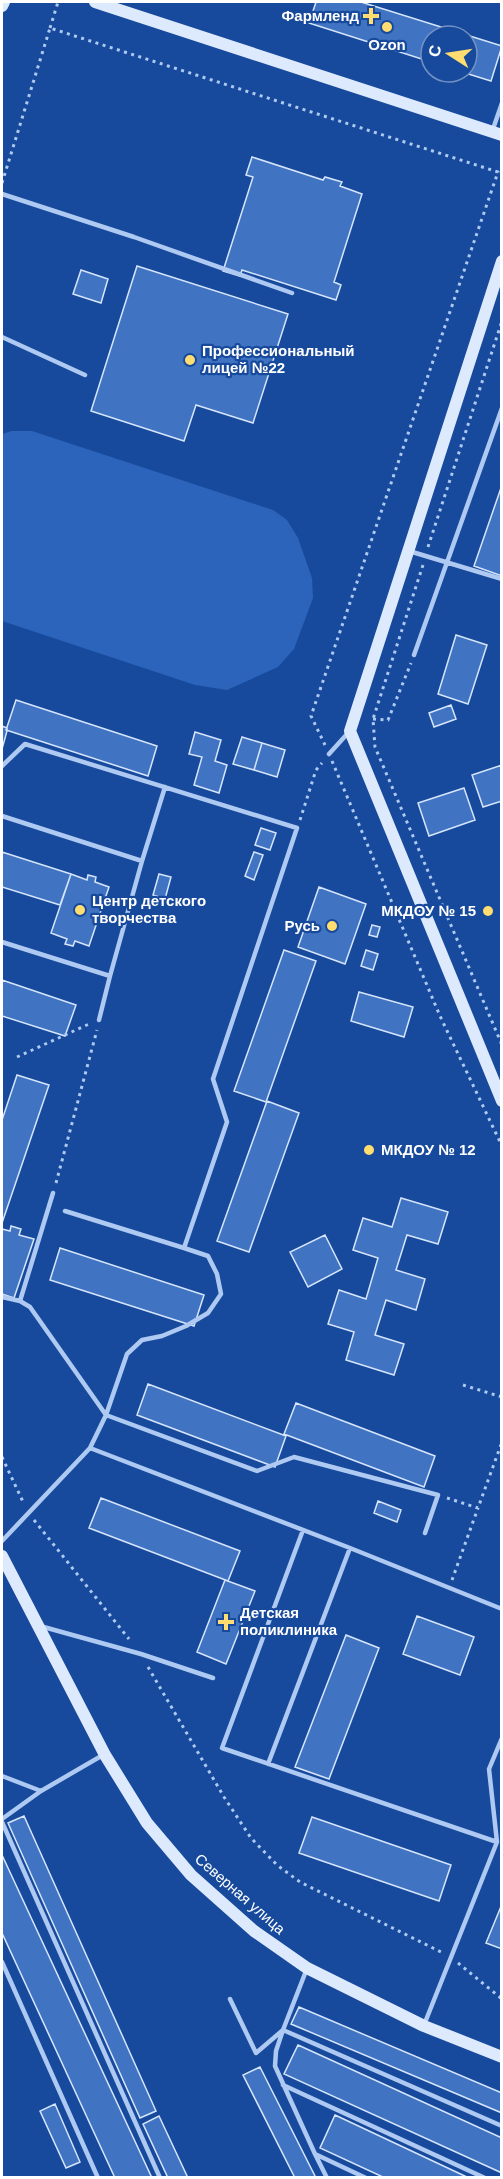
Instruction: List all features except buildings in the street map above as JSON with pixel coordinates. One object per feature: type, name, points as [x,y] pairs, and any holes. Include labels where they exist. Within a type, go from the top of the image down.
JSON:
[{"type":"street","points":[[2,6],[4,2]]},
{"type":"street","points":[[95,2],[497,133]]},
{"type":"street","points":[[501,267],[350,731],[501,1101]]},
{"type":"street","name":"Северная улица","points":[[2,1556],[105,1755],[147,1823],[191,1875],[254,1931],[307,1968],[424,2026],[501,2058]]},
{"type":"lane","points":[[497,133],[501,103]]},
{"type":"lane","points":[[2,194],[134,237],[292,293]]},
{"type":"lane","points":[[2,337],[85,375]]},
{"type":"lane","points":[[414,655],[501,408]]},
{"type":"lane","points":[[408,551],[501,579]]},
{"type":"lane","points":[[329,754],[350,731]]},
{"type":"lane","points":[[2,766],[25,744],[297,828],[213,1079],[227,1122],[184,1248]]},
{"type":"lane","points":[[99,1020],[142,861],[165,787]]},
{"type":"lane","points":[[2,816],[142,861]]},
{"type":"lane","points":[[2,942],[110,976]]},
{"type":"lane","points":[[20,1301],[53,1193]]},
{"type":"lane","points":[[2,1541],[90,1448],[106,1415],[127,1354],[136,1343],[186,1326],[208,1313],[220,1294],[217,1274],[208,1256],[65,1211]]},
{"type":"lane","points":[[2,1297],[30,1306],[106,1415],[257,1471],[294,1457],[438,1495],[425,1533]]},
{"type":"lane","points":[[90,1448],[501,1609]]},
{"type":"lane","points":[[303,1530],[222,1748],[496,1842]]},
{"type":"lane","points":[[268,1764],[350,1548]]},
{"type":"lane","points":[[38,1625],[141,1654],[213,1678]]},
{"type":"lane","points":[[424,2026],[496,1842],[489,1768],[501,1738]]},
{"type":"lane","points":[[105,1755],[41,1791],[2,1821],[160,2178]]},
{"type":"lane","points":[[2,1776],[41,1791]]},
{"type":"lane","points":[[2,1962],[98,2178]]},
{"type":"lane","points":[[307,1968],[276,2051],[275,2066],[327,2178]]},
{"type":"lane","points":[[230,1999],[256,2053],[283,2030]]},
{"type":"lane","points":[[283,2030],[501,2126]]},
{"type":"lane","points":[[283,2085],[485,2178]]},
{"type":"lane","points":[[315,2154],[366,2178]]},
{"type":"path","points":[[2,183],[58,2]]},
{"type":"path","points":[[50,28],[498,172],[311,716],[440,1016],[501,1146]]},
{"type":"path","points":[[501,321],[373,719],[375,747],[501,1046]]},
{"type":"path","points":[[373,719],[388,720],[414,655]]},
{"type":"path","points":[[297,828],[316,770]]},
{"type":"path","points":[[17,1057],[99,1020]]},
{"type":"path","points":[[53,1193],[99,1020]]},
{"type":"path","points":[[463,1385],[501,1396]]},
{"type":"path","points":[[449,1587],[501,1442]]},
{"type":"path","points":[[438,1495],[478,1508]]},
{"type":"shaded area","points":[[12,431],[32,431],[273,510],[287,520],[298,538],[312,578],[313,598],[294,649],[278,667],[227,690],[195,685],[2,621],[2,434]]},
{"type":"place","name":"Фармленд","points":[[371,16]]},
{"type":"place","name":"Ozon","points":[[387,27]]},
{"type":"place","name":"Профессиональный лицей №22","points":[[190,360]]},
{"type":"place","name":"Центр детского творчества","points":[[80,910]]},
{"type":"place","name":"МКДОУ № 15","points":[[488,911]]},
{"type":"place","name":"Русь","points":[[332,926]]},
{"type":"place","name":"МКДОУ № 12","points":[[369,1150]]},
{"type":"place","name":"Детская поликлиника","points":[[226,1622]]}]
